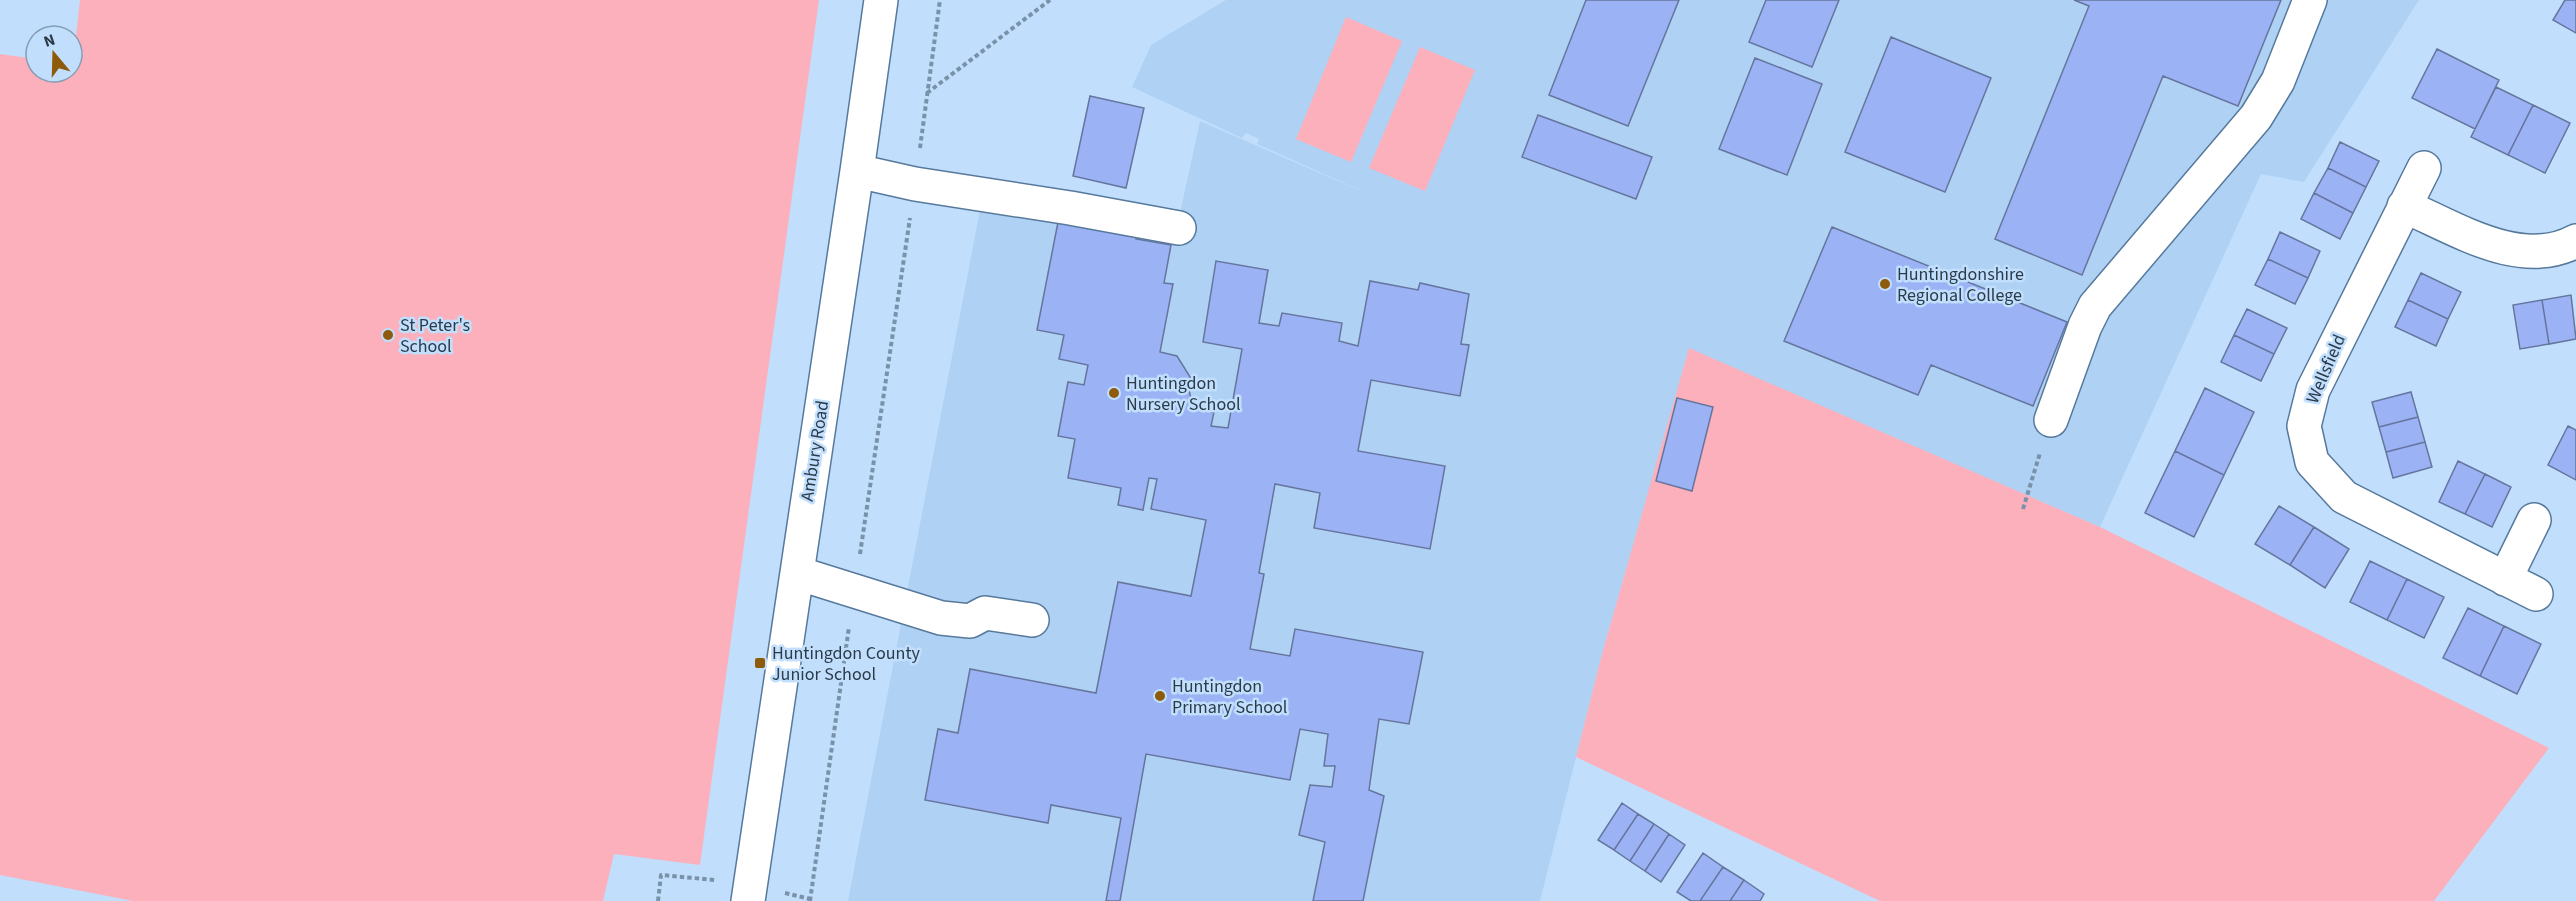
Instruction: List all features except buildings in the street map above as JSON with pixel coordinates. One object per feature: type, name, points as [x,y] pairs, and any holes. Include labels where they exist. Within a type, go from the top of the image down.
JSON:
[{"type":"street","name":"Ambury Road","points":[[747,901],[881,0]]},
{"type":"street","points":[[2051,420],[2085,326],[2095,306],[2256,117],[2278,81],[2310,0]]},
{"type":"street","name":"Wellsfield","points":[[2424,168],[2313,390],[2304,426],[2312,462],[2344,496],[2536,594]]},
{"type":"street","points":[[857,171],[915,184],[1070,208],[1179,228]]},
{"type":"street","points":[[2404,206],[2504,249],[2539,253],[2576,241]]},
{"type":"street","points":[[2505,579],[2534,520]]},
{"type":"street","points":[[797,573],[941,618],[970,621],[985,613],[1032,620]]},
{"type":"path","points":[[810,901],[940,0]]},
{"type":"path","points":[[927,93],[1050,0]]},
{"type":"path","points":[[2023,509],[2051,420]]},
{"type":"shaded area","name":"St Peter's School","points":[[80,0],[819,0],[700,865],[614,854],[603,901],[133,901],[0,875],[0,54],[24,57],[24,84],[84,84],[84,24],[77,24]]},
{"type":"shaded area","points":[[1226,0],[2419,0],[2304,182],[2261,174],[2100,527],[1689,349],[1602,654],[1540,901],[848,901],[984,189],[1179,218],[1200,121],[1382,200],[1257,144],[1259,139],[1246,133],[1242,138],[1132,87],[1151,45]]},
{"type":"shaded area","points":[[1346,17],[1402,41],[1351,162],[1296,139]]},
{"type":"shaded area","points":[[1420,47],[1475,70],[1425,191],[1369,168]]},
{"type":"shaded area","points":[[1689,348],[2100,527],[2549,748],[2434,901],[1880,901],[1576,757],[1602,654]]},
{"type":"place","name":"Huntingdonshire Regional College","points":[[1885,284]]},
{"type":"place","name":"St Peter's School","points":[[388,335]]},
{"type":"place","name":"Huntingdon Nursery School","points":[[1114,393]]},
{"type":"place","name":"Huntingdon County Junior School","points":[[760,663]]},
{"type":"place","name":"Huntingdon Primary School","points":[[1160,696]]}]
